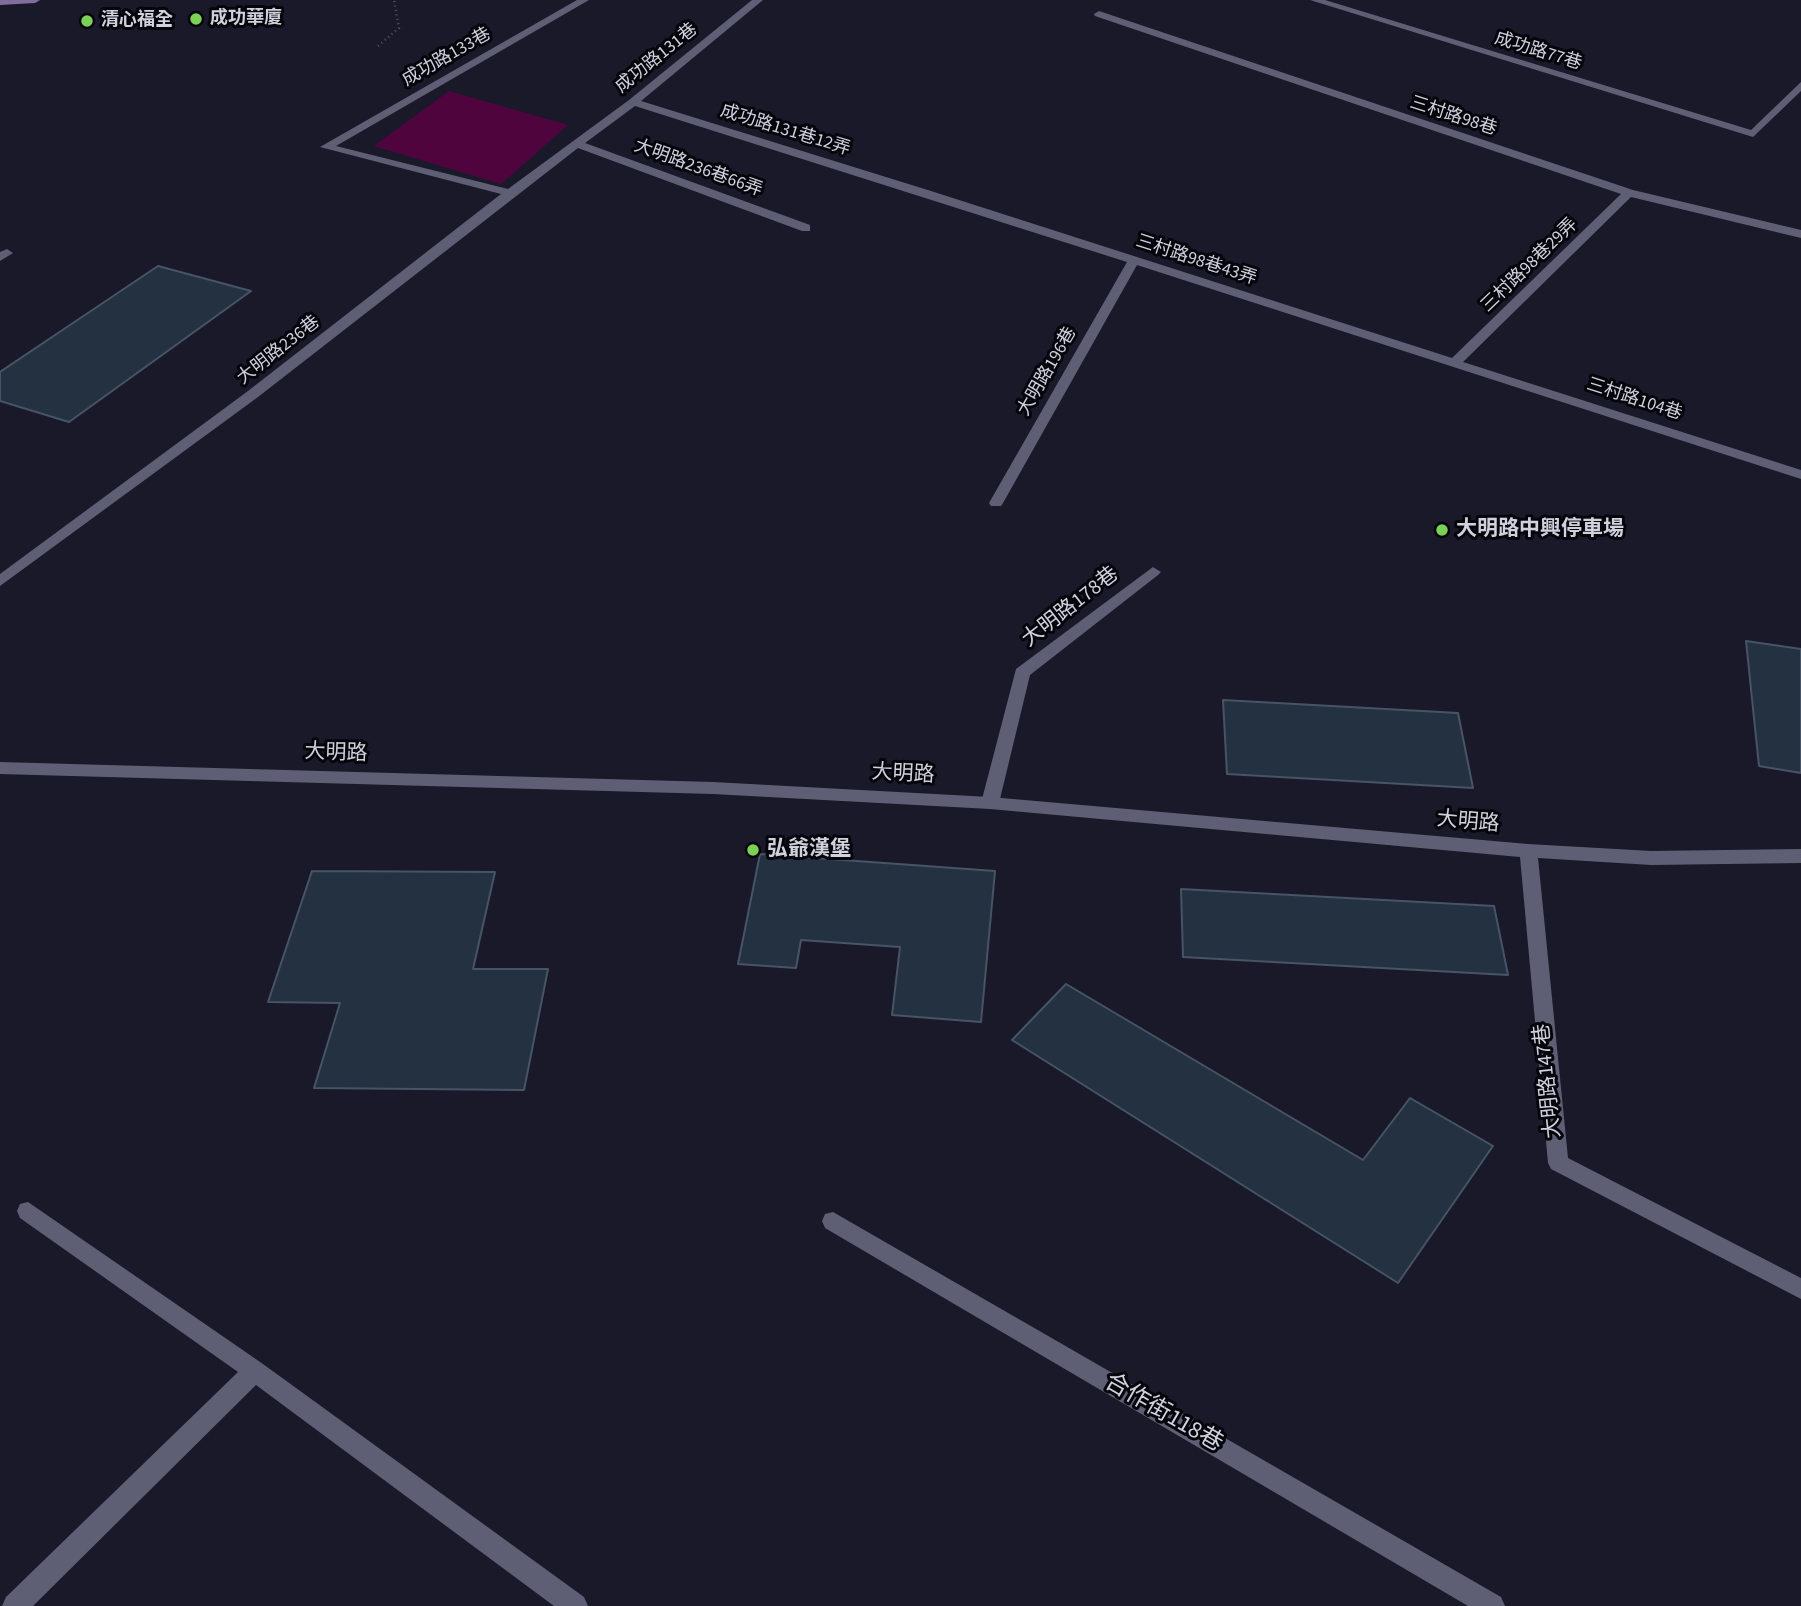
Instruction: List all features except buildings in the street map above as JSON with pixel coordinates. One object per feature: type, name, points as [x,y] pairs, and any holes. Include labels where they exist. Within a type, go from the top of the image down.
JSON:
[{"type":"street","points":[[0,2],[34,0]]},
{"type":"street","name":"成功路133巷","points":[[510,193],[326,147],[584,0]]},
{"type":"street","name":"成功路131巷","points":[[577,144],[758,0]]},
{"type":"street","name":"成功路77巷","points":[[1315,0],[1753,134],[1801,85]]},
{"type":"street","name":"三村路98巷","points":[[1099,14],[1629,193],[1801,234]]},
{"type":"street","name":"成功路131巷12弄","points":[[633,102],[926,193]]},
{"type":"street","name":"大明路236巷","points":[[0,581],[253,394],[510,193],[577,144]]},
{"type":"street","name":"大明路236巷66弄","points":[[577,144],[806,228]]},
{"type":"street","name":"三村路98巷43弄","points":[[926,193],[1454,363]]},
{"type":"street","name":"三村路98巷29弄","points":[[1454,363],[1629,193]]},
{"type":"street","name":"大明路196巷","points":[[996,503],[1134,260]]},
{"type":"street","name":"三村路104巷","points":[[1454,363],[1801,475]]},
{"type":"street","name":"大明路178巷","points":[[990,803],[1022,673],[1153,572]]},
{"type":"street","name":"大明路","points":[[0,768],[713,788],[990,803],[1528,851],[1651,858],[1801,856]]},
{"type":"street","name":"大明路147巷","points":[[1528,851],[1558,1163],[1801,1289]]},
{"type":"street","points":[[28,1211],[255,1371],[575,1606]]},
{"type":"street","name":"合作街118巷","points":[[833,1221],[1492,1606]]},
{"type":"street","points":[[15,1606],[255,1371]]},
{"type":"path","points":[[378,46],[399,28],[394,0]]},
{"type":"shaded area","points":[[449,91],[568,125],[501,184],[374,146]]},
{"type":"place","name":"成功華廈","points":[[196,19]]},
{"type":"place","name":"清心福全","points":[[87,21]]},
{"type":"place","name":"大明路中興停車場","points":[[1442,530]]},
{"type":"place","name":"弘爺漢堡","points":[[753,850]]}]
